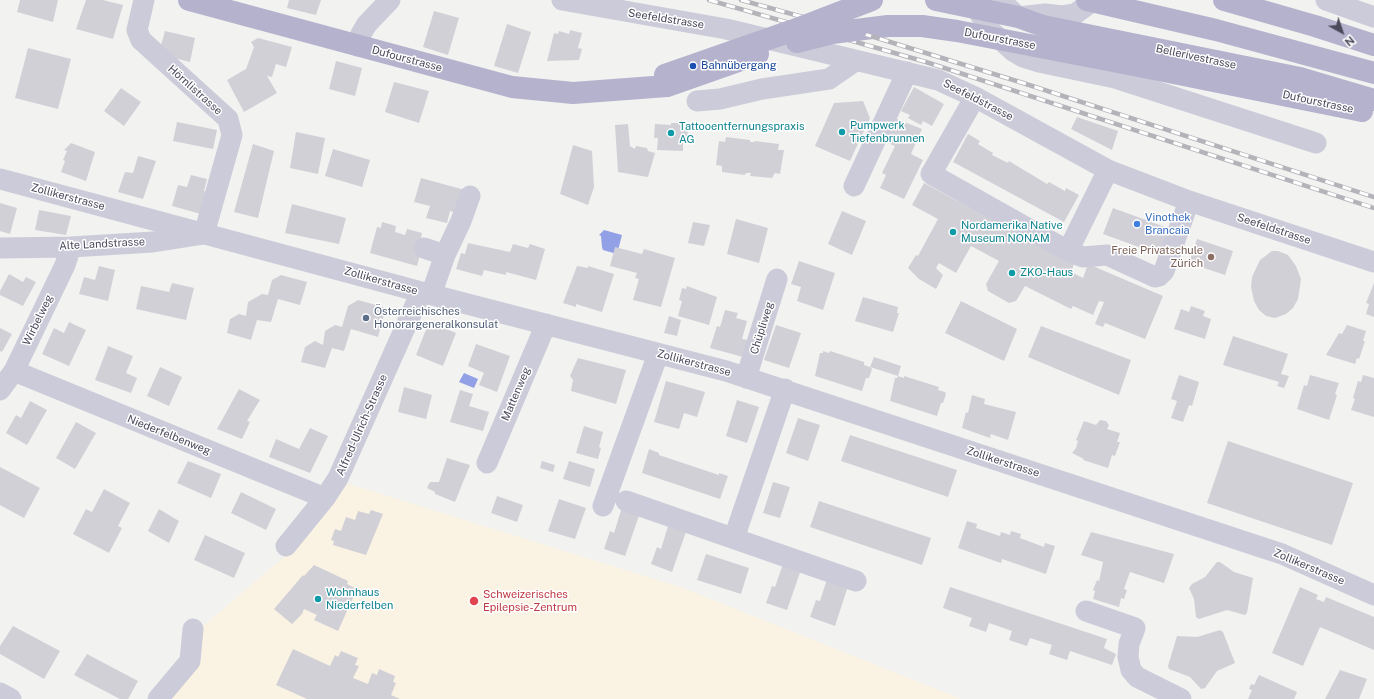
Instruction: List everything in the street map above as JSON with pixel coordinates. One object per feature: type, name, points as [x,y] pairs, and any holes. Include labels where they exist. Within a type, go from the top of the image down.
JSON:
[{"type":"main road","name":"Dufourstrasse","points":[[189,0],[512,87],[573,93],[628,89],[666,81],[809,38],[832,33],[888,26],[922,26],[957,31],[1144,67],[1374,114]]},
{"type":"main road","name":"Dufourstrasse","points":[[666,81],[872,0]]},
{"type":"main road","name":"Bellerivestrasse","points":[[936,0],[1018,17],[1043,26],[1300,78],[1374,100]]},
{"type":"main road","name":"Bellerivestrasse","points":[[1091,0],[1216,30],[1374,73]]},
{"type":"main road","points":[[1224,0],[1315,26],[1374,46]]},
{"type":"street","name":"Hörnlistrasse","points":[[144,0],[137,30],[141,40],[228,119],[232,135],[204,234]]},
{"type":"street","points":[[358,46],[361,34],[367,24],[390,0]]},
{"type":"street","name":"Seefeldstrasse","points":[[562,0],[646,8],[855,61],[938,80],[975,97],[1108,170],[1189,202],[1374,262]]},
{"type":"street","name":"Bellerivestrasse","points":[[1000,0],[1018,17],[1045,14],[1062,16],[1075,14],[1091,0]]},
{"type":"street","points":[[1332,2],[1374,17]]},
{"type":"street","points":[[976,8],[991,31],[1013,51],[1023,57],[1039,62],[1115,78],[1316,144]]},
{"type":"street","points":[[697,101],[720,99],[762,89],[829,79],[855,61]]},
{"type":"street","points":[[854,186],[907,72]]},
{"type":"street","points":[[975,97],[931,174],[1068,251],[1083,257],[1107,255],[1155,277],[1159,276],[1164,271],[1189,202]]},
{"type":"street","points":[[1068,251],[1108,170]]},
{"type":"street","name":"Zollikerstrasse","points":[[0,179],[785,389],[1282,554],[1374,595]]},
{"type":"street","name":"Alfred-Ulrich-Strasse","points":[[286,546],[325,498],[338,478],[461,221],[470,196]]},
{"type":"street","name":"Alte Landstrasse","points":[[0,248],[70,247],[153,242],[204,234]]},
{"type":"street","name":"Wirbelweg","points":[[0,390],[14,371],[65,265],[70,247]]},
{"type":"street","points":[[424,248],[445,255]]},
{"type":"street","name":"Chüpliweg","points":[[746,378],[777,279]]},
{"type":"street","name":"Mattenweg","points":[[487,463],[546,324]]},
{"type":"street","points":[[603,506],[658,354]]},
{"type":"street","name":"Niederfelbenweg","points":[[14,371],[325,498]]},
{"type":"street","points":[[734,538],[785,389]]},
{"type":"street","points":[[626,501],[856,581]]},
{"type":"street","points":[[1086,611],[1135,628],[1129,644],[1128,657],[1131,670],[1137,677],[1181,699]]},
{"type":"street","points":[[158,699],[190,661],[193,629]]},
{"type":"street","points":[[0,693],[11,699]]},
{"type":"shaded area","name":"Schweizerisches Epilepsie-Zentrum","points":[[346,483],[683,588],[961,699],[168,699],[201,628],[286,555]]},
{"type":"water","points":[[604,230],[622,235],[617,254],[603,250],[601,236],[599,235]]},
{"type":"water","points":[[464,373],[478,379],[474,388],[459,382]]},
{"type":"building","points":[[20,0],[58,0],[53,22],[17,12]]},
{"type":"building","points":[[86,0],[103,0],[123,5],[113,39],[76,29]]},
{"type":"building","points":[[289,0],[321,0],[316,15],[287,8]]},
{"type":"building","points":[[434,11],[459,18],[448,55],[423,47]]},
{"type":"building","points":[[507,24],[531,32],[518,73],[494,66]]},
{"type":"building","points":[[570,30],[582,33],[578,48],[582,49],[579,60],[547,61],[554,33],[558,34],[559,31],[569,34]]},
{"type":"building","points":[[165,31],[195,38],[190,62],[166,56],[160,49]]},
{"type":"building","points":[[258,38],[292,47],[286,67],[276,64],[272,77],[267,76],[277,93],[244,112],[227,80],[246,69],[254,47],[251,42]]},
{"type":"building","points":[[28,48],[71,59],[58,109],[15,98]]},
{"type":"building","points":[[336,61],[362,68],[355,96],[329,89]]},
{"type":"building","points":[[394,82],[429,91],[419,123],[385,112]]},
{"type":"building","points":[[914,87],[944,104],[932,126],[923,121],[921,125],[908,118],[910,115],[901,111]]},
{"type":"building","points":[[121,88],[141,102],[124,126],[104,111]]},
{"type":"building","name":"Pumpwerk Tiefenbrunnen","points":[[863,101],[870,118],[850,161],[815,146],[834,103]]},
{"type":"building","points":[[887,115],[922,129],[911,154],[923,160],[904,199],[880,188],[886,175],[882,173],[895,146],[878,139]]},
{"type":"building","points":[[1077,117],[1118,131],[1112,150],[1071,129]]},
{"type":"building","points":[[177,122],[217,130],[213,149],[173,141]]},
{"type":"building","name":"Tattooentfernungspraxis AG","points":[[671,123],[684,123],[683,129],[688,129],[687,142],[683,142],[683,151],[657,150],[658,138],[654,138],[655,124],[671,125]]},
{"type":"building","points":[[628,124],[630,146],[635,149],[636,146],[647,148],[648,151],[655,153],[648,177],[618,172],[615,125]]},
{"type":"building","points":[[296,132],[325,138],[318,174],[290,168]]},
{"type":"building","points":[[968,134],[980,141],[978,144],[993,153],[992,155],[1008,163],[1009,161],[1047,184],[1049,182],[1065,191],[1066,188],[1079,195],[1064,222],[953,162]]},
{"type":"building","points":[[726,137],[750,140],[750,142],[755,141],[779,144],[778,150],[784,150],[780,174],[775,173],[772,178],[750,176],[751,173],[746,173],[745,175],[722,172],[722,166],[716,165],[719,141],[725,142]]},
{"type":"building","points":[[71,143],[95,152],[86,181],[61,172],[65,161],[63,160],[67,151],[64,150]]},
{"type":"building","points":[[253,144],[274,151],[258,218],[234,212]]},
{"type":"building","points":[[573,145],[592,151],[594,187],[588,205],[560,194]]},
{"type":"building","points":[[333,149],[370,160],[362,187],[325,176]]},
{"type":"building","points":[[138,156],[156,161],[143,199],[118,192],[125,172],[133,173]]},
{"type":"building","points":[[191,175],[207,179],[204,191],[207,192],[201,214],[172,206],[178,185],[187,187]]},
{"type":"building","points":[[421,178],[465,190],[459,214],[450,211],[447,223],[426,218],[430,206],[414,202]]},
{"type":"building","points":[[924,183],[1074,264],[1071,272],[1083,278],[1088,264],[1163,296],[1145,339],[1105,323],[1103,327],[1095,324],[1104,302],[1099,301],[1093,315],[1073,306],[1071,309],[1025,286],[1016,301],[1009,303],[988,291],[986,284],[999,261],[971,246],[956,273],[939,263],[936,268],[943,275],[936,289],[919,279],[908,268],[916,255],[918,256],[938,219],[912,205]]},
{"type":"building","points":[[0,203],[17,208],[10,234],[0,231]]},
{"type":"building","points":[[292,204],[346,218],[339,244],[285,233]]},
{"type":"building","points":[[1113,208],[1176,231],[1166,257],[1103,234]]},
{"type":"building","points":[[39,210],[71,216],[66,235],[35,230]]},
{"type":"building","points":[[842,211],[866,221],[852,255],[828,244]]},
{"type":"building","points":[[736,219],[768,228],[759,263],[727,254]]},
{"type":"building","points":[[382,222],[396,226],[395,232],[405,235],[407,229],[422,233],[421,238],[424,240],[417,266],[370,253],[377,227],[381,228]]},
{"type":"building","points":[[693,222],[710,225],[704,246],[688,243]]},
{"type":"building","points":[[1197,239],[1233,251],[1225,275],[1189,263]]},
{"type":"building","points":[[468,243],[510,252],[513,244],[528,248],[530,244],[545,249],[536,280],[506,272],[506,275],[484,270],[482,276],[456,269],[461,253],[465,254]]},
{"type":"building","points":[[615,247],[642,254],[644,249],[675,258],[661,307],[633,300],[639,279],[635,278],[637,273],[610,266]]},
{"type":"building","points":[[1272,251],[1278,251],[1288,255],[1296,266],[1301,279],[1298,299],[1293,308],[1286,314],[1275,318],[1266,316],[1259,310],[1254,301],[1251,287],[1252,277],[1260,260]]},
{"type":"building","points":[[799,261],[835,273],[823,310],[797,301],[801,287],[791,284]]},
{"type":"building","points":[[99,266],[115,270],[108,301],[79,294],[84,277],[95,280]]},
{"type":"building","points":[[577,266],[588,268],[588,266],[614,274],[602,312],[576,304],[576,307],[563,303]]},
{"type":"building","points":[[9,274],[23,282],[26,277],[36,282],[23,306],[0,295],[0,291]]},
{"type":"building","points":[[281,275],[307,282],[300,305],[278,299],[271,322],[257,320],[251,340],[227,333],[230,319],[239,314],[246,316],[248,302],[262,294],[268,295],[272,280]]},
{"type":"building","points":[[172,283],[194,288],[186,320],[136,309],[141,286],[169,292]]},
{"type":"building","points":[[1374,283],[1374,317],[1366,314],[1369,304],[1366,303]]},
{"type":"building","points":[[687,286],[717,297],[709,325],[678,316],[682,301],[679,300],[682,288],[686,289]]},
{"type":"building","points":[[863,297],[898,307],[897,313],[899,313],[893,332],[855,321]]},
{"type":"building","points":[[358,300],[386,308],[378,337],[351,329],[344,351],[332,348],[325,368],[301,362],[305,347],[315,341],[323,345],[325,331],[335,325],[342,327],[348,306]]},
{"type":"building","points":[[961,301],[1017,329],[1004,361],[945,333]]},
{"type":"building","points":[[1191,306],[1205,311],[1203,316],[1211,319],[1205,339],[1174,329],[1181,309],[1189,312]]},
{"type":"building","points":[[725,310],[738,313],[736,318],[747,321],[742,339],[748,340],[743,357],[710,348],[717,326],[720,327]]},
{"type":"building","points":[[669,316],[681,320],[677,336],[664,333]]},
{"type":"building","points":[[69,322],[86,330],[69,366],[42,354],[54,328],[64,333]]},
{"type":"building","points":[[429,322],[456,333],[443,366],[416,355]]},
{"type":"building","points":[[776,325],[801,333],[789,368],[764,360]]},
{"type":"building","points":[[1347,325],[1366,331],[1363,341],[1365,341],[1359,359],[1357,358],[1355,364],[1326,355],[1339,333],[1342,334]]},
{"type":"building","points":[[1041,326],[1131,360],[1119,395],[1028,357]]},
{"type":"building","points":[[0,328],[12,334],[2,352],[0,351]]},
{"type":"building","points":[[1233,336],[1288,354],[1281,374],[1289,376],[1284,388],[1277,386],[1279,382],[1223,365]]},
{"type":"building","points":[[476,344],[510,356],[497,392],[479,385],[484,373],[468,366]]},
{"type":"building","points":[[108,346],[133,356],[126,373],[137,378],[131,393],[95,380]]},
{"type":"building","points":[[823,351],[829,353],[830,351],[864,362],[864,365],[872,369],[869,378],[866,378],[862,391],[815,376],[820,353],[823,353]]},
{"type":"building","points":[[874,357],[901,366],[898,376],[870,367]]},
{"type":"building","points":[[578,358],[626,370],[616,404],[571,391],[573,380],[570,376]]},
{"type":"building","points":[[160,367],[182,377],[169,406],[147,396]]},
{"type":"building","points":[[1179,375],[1199,382],[1192,406],[1189,405],[1183,422],[1171,418],[1177,401],[1171,399]]},
{"type":"building","points":[[1310,375],[1339,383],[1335,394],[1337,395],[1329,420],[1297,409],[1304,385],[1307,386]]},
{"type":"building","points":[[1363,375],[1374,378],[1374,417],[1351,410],[1355,399],[1353,398],[1358,381],[1361,382]]},
{"type":"building","points":[[898,376],[904,378],[904,376],[939,387],[938,390],[945,392],[946,394],[943,403],[941,403],[937,416],[890,401],[895,378]]},
{"type":"building","points":[[666,381],[705,392],[697,417],[684,413],[679,429],[654,422]]},
{"type":"building","points":[[404,387],[432,395],[426,419],[398,412]]},
{"type":"building","points":[[239,389],[260,400],[247,421],[250,422],[242,439],[217,429]]},
{"type":"building","points":[[460,390],[473,394],[469,406],[489,412],[483,431],[450,422]]},
{"type":"building","points":[[972,395],[985,399],[984,404],[1016,412],[1008,440],[991,434],[990,438],[962,428],[966,412],[968,413]]},
{"type":"building","points":[[737,400],[759,407],[747,443],[726,436]]},
{"type":"building","points":[[30,401],[47,410],[27,445],[6,433],[16,415],[21,418]]},
{"type":"building","points":[[798,418],[820,425],[808,461],[786,453]]},
{"type":"building","points":[[1100,420],[1106,421],[1109,425],[1107,429],[1120,433],[1117,442],[1120,442],[1115,456],[1112,455],[1108,468],[1083,460],[1084,459],[1072,453],[1076,448],[1078,441],[1076,440],[1084,421],[1096,425]]},
{"type":"building","points":[[76,422],[96,433],[75,469],[56,458]]},
{"type":"building","points":[[584,426],[603,432],[599,447],[601,448],[598,459],[576,453]]},
{"type":"building","points":[[310,428],[328,436],[310,473],[269,457],[276,439],[299,449]]},
{"type":"building","points":[[850,435],[957,470],[948,497],[841,461]]},
{"type":"building","points":[[1228,441],[1353,483],[1332,545],[1207,503]]},
{"type":"building","points":[[649,449],[659,453],[659,455],[719,475],[719,473],[728,476],[720,499],[642,473]]},
{"type":"building","points":[[447,458],[470,465],[455,502],[435,494],[435,492],[427,488],[430,482],[439,482]]},
{"type":"building","points":[[188,461],[221,474],[211,498],[177,483]]},
{"type":"building","points":[[542,461],[555,465],[553,472],[540,468]]},
{"type":"building","points":[[569,461],[595,469],[590,487],[563,479]]},
{"type":"building","points":[[0,467],[40,488],[24,518],[0,505]]},
{"type":"building","points":[[773,482],[790,487],[780,518],[763,513]]},
{"type":"building","points":[[104,489],[130,503],[118,526],[122,528],[109,553],[73,534],[86,509],[92,512]]},
{"type":"building","points":[[241,492],[276,509],[266,530],[231,513]]},
{"type":"building","points":[[497,496],[523,505],[517,522],[491,513]]},
{"type":"building","points":[[559,499],[586,508],[575,539],[548,531]]},
{"type":"building","points":[[819,501],[931,538],[922,565],[810,527]]},
{"type":"building","points":[[622,507],[640,513],[625,556],[604,549],[610,531],[614,533]]},
{"type":"building","points":[[159,509],[179,521],[169,543],[148,531]]},
{"type":"building","points":[[371,510],[383,514],[366,555],[333,545],[334,541],[331,540],[335,529],[341,531],[346,517],[355,520],[358,511],[369,514]]},
{"type":"building","points":[[967,521],[977,524],[976,528],[1000,536],[1001,532],[1010,535],[1011,531],[1021,534],[1020,538],[1044,547],[1045,543],[1055,546],[1046,574],[1002,559],[1001,563],[958,548]]},
{"type":"building","points":[[669,523],[687,529],[672,572],[651,564],[657,547],[661,549]]},
{"type":"building","points":[[1091,532],[1174,554],[1164,583],[1130,572],[1124,589],[1127,590],[1124,599],[1121,598],[1119,607],[1093,599],[1095,591],[1093,590],[1097,580],[1099,581],[1103,562],[1081,555]]},
{"type":"building","points":[[205,535],[245,553],[234,578],[194,560]]},
{"type":"building","points":[[706,554],[749,568],[741,594],[697,580]]},
{"type":"building","points":[[784,561],[802,567],[787,610],[766,603],[772,586],[775,587]]},
{"type":"building","points":[[1217,562],[1220,562],[1234,572],[1253,578],[1247,613],[1245,615],[1227,610],[1199,619],[1196,617],[1194,599],[1189,588],[1192,584],[1205,577]]},
{"type":"building","name":"Wohnhaus Niederfelben","points":[[314,565],[348,581],[347,584],[357,589],[338,631],[314,620],[317,615],[304,609],[302,614],[292,624],[274,609],[303,575],[304,576]]},
{"type":"building","points":[[828,576],[849,583],[835,626],[810,617],[816,600],[820,601]]},
{"type":"building","points":[[950,587],[1107,639],[1104,648],[1116,654],[1112,665],[1070,651],[1067,660],[1049,654],[1052,645],[1030,638],[1027,646],[1009,640],[1012,631],[989,623],[986,632],[969,626],[972,618],[943,608]]},
{"type":"building","points":[[1300,587],[1318,595],[1316,599],[1324,602],[1326,597],[1374,617],[1374,650],[1320,627],[1303,666],[1272,653]]},
{"type":"building","points":[[13,626],[60,651],[44,679],[0,654],[0,646]]},
{"type":"building","points":[[1220,630],[1223,632],[1235,663],[1217,671],[1205,688],[1201,689],[1190,677],[1169,669],[1168,666],[1177,636],[1197,637]]},
{"type":"building","points":[[293,649],[330,666],[335,655],[338,657],[341,651],[358,658],[355,665],[359,666],[353,678],[368,684],[372,673],[377,675],[379,669],[395,676],[393,682],[396,683],[391,695],[400,699],[307,699],[276,685]]},
{"type":"building","points":[[87,654],[138,681],[128,699],[120,699],[74,675]]},
{"type":"building","points":[[1340,670],[1367,679],[1359,699],[1325,699]]},
{"type":"building","points":[[1259,675],[1297,692],[1294,699],[1248,699],[1252,690],[1249,689],[1251,684],[1254,685]]},
{"type":"railway","points":[[709,0],[926,62],[1374,208]]},
{"type":"railway","points":[[741,0],[861,33],[1023,83],[1374,197]]},
{"type":"place","name":"Bahnübergang","points":[[693,66]]},
{"type":"place","name":"Pumpwerk Tiefenbrunnen","points":[[842,132]]},
{"type":"place","name":"Tattooentfernungspraxis AG","points":[[671,133]]},
{"type":"place","name":"Vinothek Brancaia","points":[[1137,224]]},
{"type":"place","name":"Nordamerika Native Museum NONAM","points":[[953,232]]},
{"type":"place","name":"Freie Privatschule Zürich","points":[[1211,257]]},
{"type":"place","name":"ZKO-Haus","points":[[1012,273]]},
{"type":"place","name":"Österreichisches Honorargeneralkonsulat","points":[[366,318]]},
{"type":"place","name":"Wohnhaus Niederfelben","points":[[318,599]]},
{"type":"place","name":"Schweizerisches Epilepsie-Zentrum","points":[[474,601]]}]
